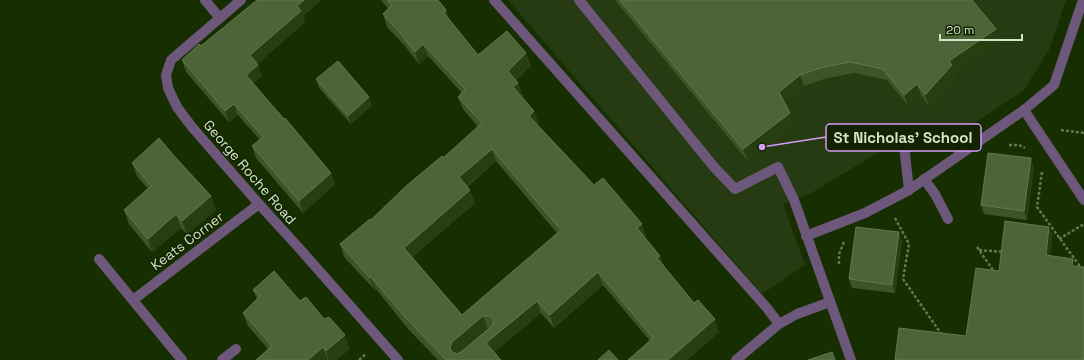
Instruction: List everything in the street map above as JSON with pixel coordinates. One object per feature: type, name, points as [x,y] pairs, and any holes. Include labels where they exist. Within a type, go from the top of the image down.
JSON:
[{"type":"street","points":[[205,0],[219,17]]},
{"type":"street","name":"George Roche Road","points":[[241,0],[219,17],[172,60],[166,75],[168,88],[177,107],[192,127],[398,360]]},
{"type":"street","points":[[494,0],[767,308],[779,324]]},
{"type":"street","points":[[579,0],[714,167],[735,189],[778,167],[794,200],[851,360]]},
{"type":"street","points":[[806,236],[865,213],[909,190],[1024,110],[1054,85],[1083,0]]},
{"type":"street","points":[[1024,110],[1084,200]]},
{"type":"street","points":[[904,145],[909,190]]},
{"type":"street","points":[[924,179],[935,194],[948,219]]},
{"type":"street","name":"Keats Corner","points":[[133,300],[259,204]]},
{"type":"street","points":[[99,260],[182,360]]},
{"type":"street","points":[[736,360],[779,324],[797,314],[830,302]]},
{"type":"street","points":[[222,360],[236,349]]},
{"type":"path","points":[[1058,130],[1084,133]]},
{"type":"path","points":[[1003,149],[1009,145],[1019,145],[1029,153]]},
{"type":"path","points":[[1043,170],[1037,207],[1084,272]]},
{"type":"path","points":[[901,214],[894,217],[909,244],[903,279],[944,338]]},
{"type":"path","points":[[1059,239],[1084,224]]},
{"type":"path","points":[[838,266],[839,254],[846,238]]},
{"type":"path","points":[[977,247],[996,274]]},
{"type":"path","points":[[979,250],[1006,252]]},
{"type":"shaded area","points":[[508,0],[1066,0],[1049,50],[1023,91],[938,147],[918,142],[887,147],[813,192],[783,204],[805,265],[762,294]]},
{"type":"building","points":[[257,0],[304,0],[297,6],[301,11],[250,55],[258,65],[246,75],[284,119],[285,118],[331,173],[299,201],[252,146],[263,137],[234,104],[225,111],[182,60],[199,44],[201,46]]},
{"type":"building","points":[[387,0],[438,0],[446,10],[444,13],[478,55],[507,31],[526,53],[508,71],[518,83],[513,87],[534,111],[529,116],[594,185],[603,178],[642,224],[637,228],[660,256],[657,258],[694,303],[698,300],[715,319],[668,360],[628,360],[653,338],[598,272],[550,315],[537,301],[486,343],[501,360],[446,360],[405,317],[371,277],[370,278],[340,244],[370,219],[371,220],[405,187],[442,156],[443,158],[482,123],[458,97],[465,89],[423,44],[415,52],[383,14],[392,5]],"holes":[[[492,149],[561,230],[462,315],[404,248],[470,190],[459,177]],[[483,316],[490,316],[494,320],[492,326],[461,352],[457,354],[452,352],[450,348],[452,342]]]},
{"type":"building","points":[[620,0],[972,0],[996,29],[949,61],[952,65],[925,95],[917,84],[904,95],[883,69],[850,62],[820,68],[800,75],[779,92],[790,113],[743,149]]},
{"type":"building","points":[[338,61],[369,97],[348,116],[316,79]]},
{"type":"building","points":[[159,138],[211,196],[182,221],[176,214],[148,239],[124,210],[151,186],[132,163]]},
{"type":"building","points":[[988,153],[1031,158],[1024,211],[981,205]]},
{"type":"building","points":[[1005,221],[1049,227],[1046,255],[1073,259],[1072,266],[1084,267],[1084,360],[895,360],[899,328],[966,336],[976,268],[999,271]]},
{"type":"building","points":[[856,227],[899,232],[892,285],[849,279]]},
{"type":"building","points":[[274,271],[300,301],[306,297],[324,319],[329,317],[345,335],[326,351],[323,347],[308,360],[256,360],[272,346],[243,313],[260,296],[253,290]]},
{"type":"building","points":[[609,350],[618,360],[598,360]]},
{"type":"building","points":[[832,352],[835,360],[808,360]]},
{"type":"place","name":"St Nicholas' School","points":[[762,147]]}]
